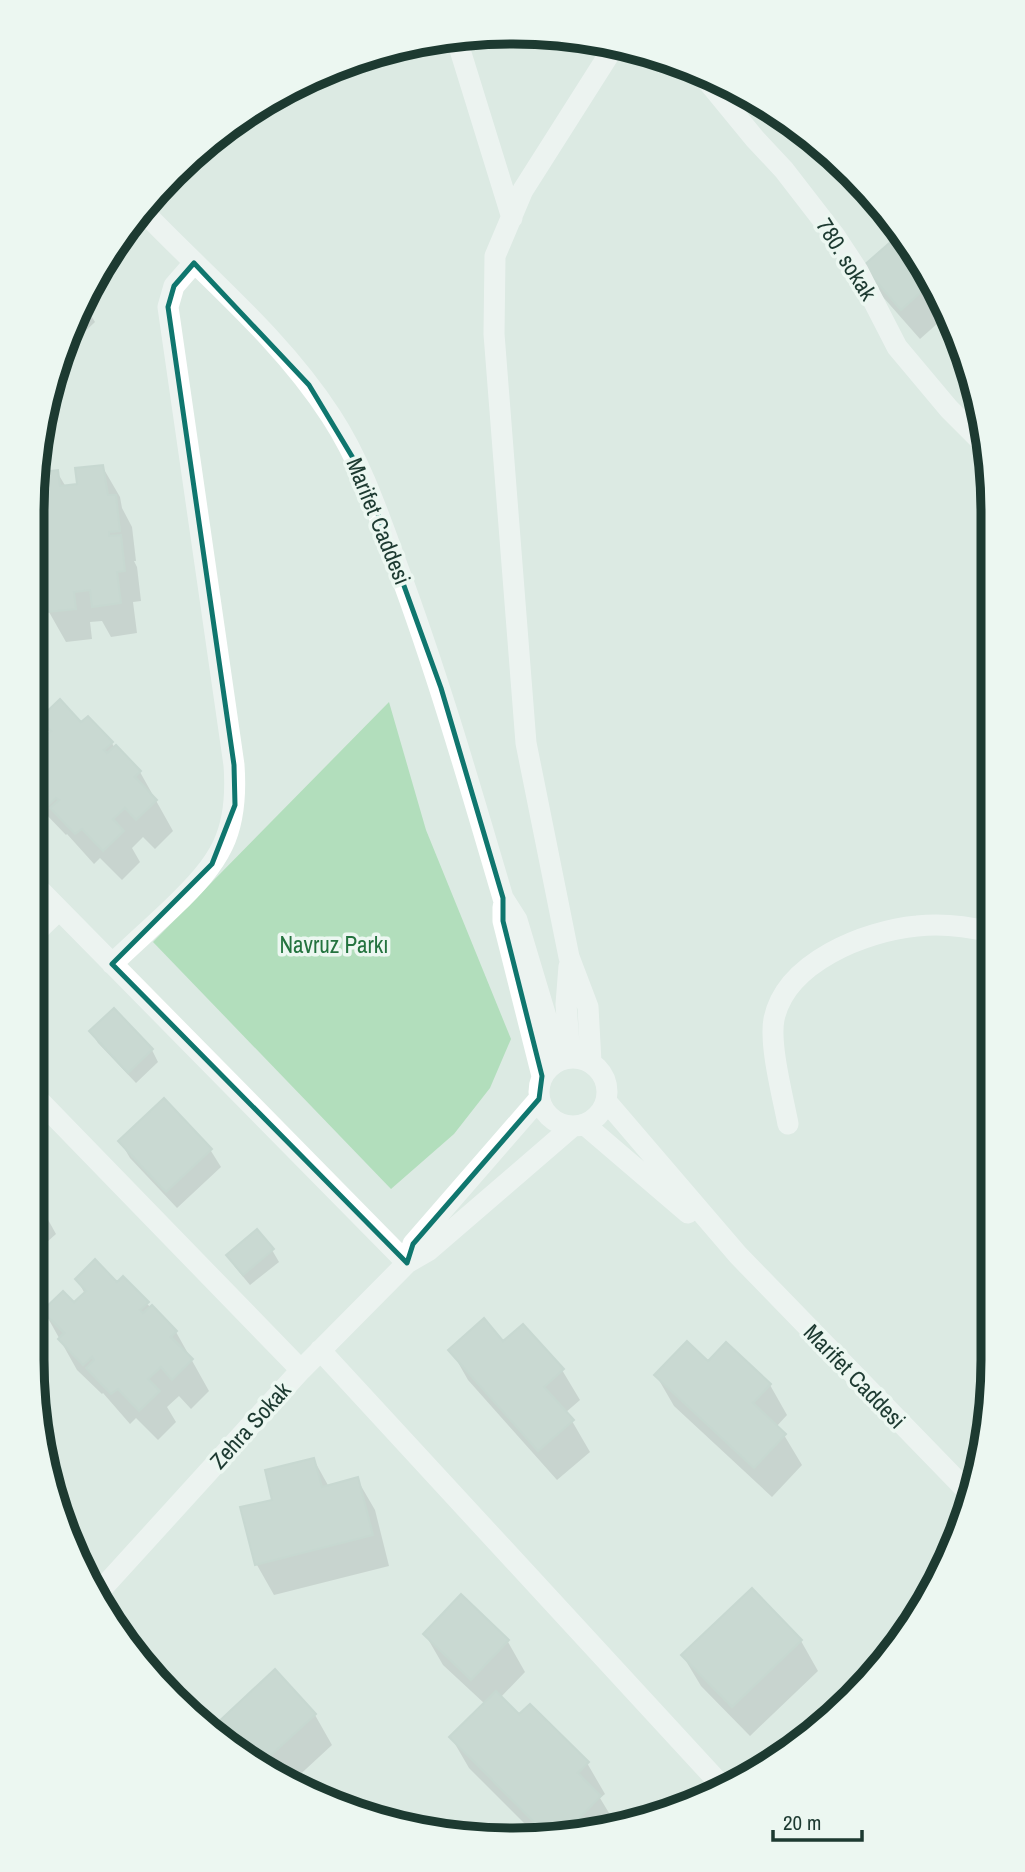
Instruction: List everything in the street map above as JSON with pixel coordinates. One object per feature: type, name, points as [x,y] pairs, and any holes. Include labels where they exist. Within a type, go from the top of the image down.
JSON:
[{"type":"street","points":[[459,47],[512,218]]},
{"type":"street","points":[[591,1062],[588,1007],[569,957],[526,743],[495,348],[495,256],[523,190],[609,54]]},
{"type":"street","name":"780. sokak","points":[[714,89],[829,227],[858,271],[897,347],[922,379],[974,434]]},
{"type":"street","name":"Marifet Caddesi","points":[[149,217],[259,327],[309,384],[344,438],[365,478],[441,688],[503,898]]},
{"type":"street","points":[[112,964],[199,881],[223,845],[235,805],[234,765],[168,307],[174,286],[194,263]]},
{"type":"street","points":[[44,894],[407,1263]]},
{"type":"street","points":[[503,898],[517,920],[564,1059]]},
{"type":"street","points":[[503,898],[503,921],[542,1076]]},
{"type":"street","points":[[44,924],[59,910]]},
{"type":"street","points":[[788,1125],[772,1032],[781,1000],[801,972],[844,947],[891,930],[942,925],[981,930]]},
{"type":"street","points":[[564,1059],[569,957]]},
{"type":"street","points":[[407,1263],[428,1251],[578,1125],[593,1119],[601,1111],[607,1090],[605,1079],[599,1070],[591,1062],[564,1059],[549,1067],[542,1076],[538,1087],[543,1110],[561,1124],[578,1125],[738,1255]]},
{"type":"street","points":[[407,1263],[413,1244],[539,1099]]},
{"type":"street","points":[[606,1101],[738,1255]]},
{"type":"street","points":[[44,1105],[300,1370]]},
{"type":"street","name":"Marifet Caddesi","points":[[738,1255],[963,1487]]},
{"type":"street","name":"Zehra Sokak","points":[[103,1587],[300,1370],[407,1263]]},
{"type":"street","points":[[320,1350],[718,1781]]},
{"type":"highlighted area","points":[[194,263],[309,385],[365,478],[441,688],[503,898],[503,921],[542,1076],[539,1099],[413,1244],[407,1263],[112,964],[212,864],[235,805],[234,765],[168,307],[174,286]]},
{"type":"green space","name":"Navruz Parkı","points":[[389,702],[426,830],[511,1039],[490,1088],[454,1134],[391,1189],[153,942]]},
{"type":"building","points":[[893,240],[924,289],[901,310],[863,266]]},
{"type":"building","points":[[103,465],[108,495],[116,495],[120,531],[109,532],[109,536],[121,535],[125,571],[117,572],[121,603],[92,607],[90,590],[74,592],[76,609],[47,612],[44,589],[46,471],[58,470],[60,486],[77,484],[75,468]]},
{"type":"building","points":[[60,699],[81,722],[88,716],[113,742],[104,750],[107,753],[116,745],[141,771],[135,777],[157,800],[136,820],[125,808],[113,819],[124,831],[103,851],[82,829],[75,834],[50,808],[59,800],[56,798],[47,806],[44,803],[44,737],[51,731],[44,724],[44,714]]},
{"type":"building","points":[[114,1008],[153,1049],[128,1073],[89,1031]]},
{"type":"building","points":[[164,1098],[212,1149],[166,1192],[118,1141]]},
{"type":"building","points":[[257,1229],[274,1249],[243,1275],[226,1255]]},
{"type":"building","points":[[95,1259],[117,1282],[123,1276],[149,1302],[140,1310],[143,1313],[152,1305],[177,1331],[171,1337],[193,1359],[172,1380],[161,1367],[148,1379],[160,1391],[139,1411],[118,1389],[111,1394],[86,1368],[94,1360],[92,1357],[83,1365],[58,1339],[64,1333],[44,1313],[44,1309],[63,1291],[74,1302],[86,1291],[75,1279]]},
{"type":"building","points":[[484,1318],[503,1341],[523,1324],[564,1369],[544,1387],[574,1420],[538,1451],[448,1350]]},
{"type":"building","points":[[687,1341],[708,1361],[726,1342],[771,1384],[753,1403],[786,1434],[754,1468],[654,1375]]},
{"type":"building","points":[[314,1458],[322,1487],[358,1477],[373,1535],[255,1565],[240,1507],[272,1500],[265,1470]]},
{"type":"building","points":[[752,1588],[802,1640],[732,1707],[681,1655]]},
{"type":"building","points":[[461,1594],[509,1640],[471,1680],[423,1634]]},
{"type":"building","points":[[275,1669],[316,1714],[267,1758],[217,1723]]},
{"type":"building","points":[[496,1691],[519,1714],[530,1704],[589,1762],[578,1773],[601,1796],[573,1824],[539,1827],[449,1737]]}]
